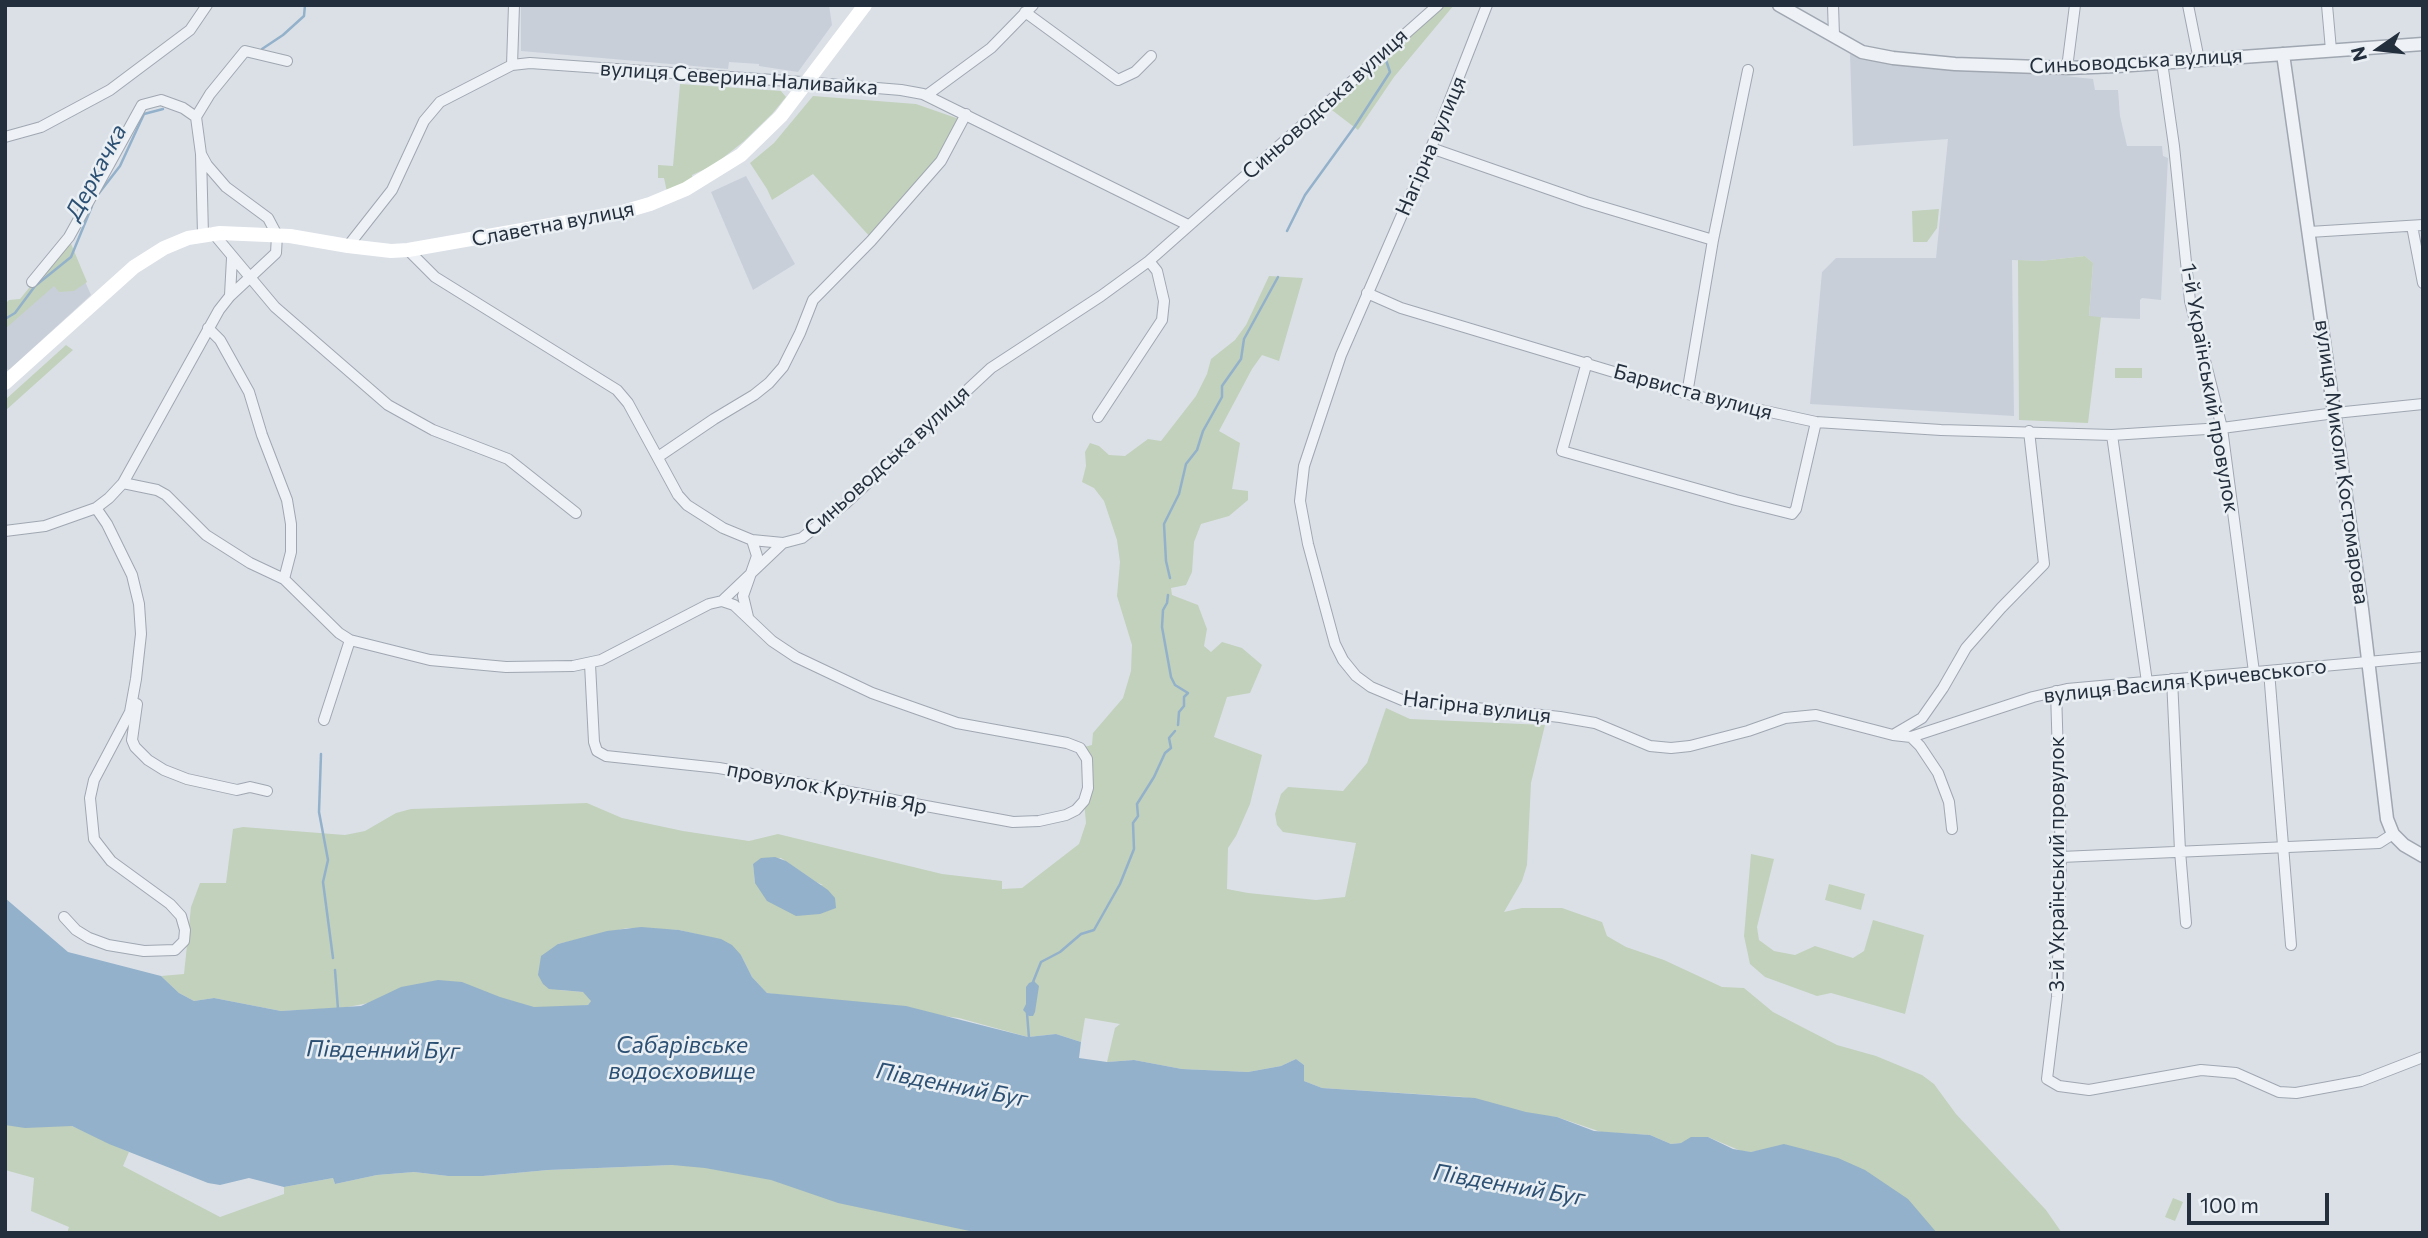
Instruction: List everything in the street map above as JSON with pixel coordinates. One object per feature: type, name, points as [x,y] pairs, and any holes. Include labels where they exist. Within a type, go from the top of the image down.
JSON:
[{"type":"main road","name":"Славетна вулиця","points":[[408,250],[571,223],[650,204],[700,182],[741,155],[781,116],[858,8]]},
{"type":"main road","points":[[5,383],[134,267],[164,248],[188,238],[208,234],[277,235],[391,251],[408,250]]},
{"type":"street","points":[[5,137],[41,127],[110,90],[190,30],[208,5]]},
{"type":"street","points":[[512,65],[514,5]]},
{"type":"street","name":"Синьоводська вулиця","points":[[408,250],[435,277],[617,390],[628,403],[678,495],[687,505],[723,528],[752,540],[783,543],[802,538],[845,504],[991,368],[1149,261],[1438,5]]},
{"type":"street","name":"Нагірна вулиця","points":[[1487,5],[1431,148],[1341,355],[1304,466],[1300,501],[1315,575],[1335,644],[1343,660],[1356,676],[1371,687],[1402,700],[1595,723],[1650,746],[1690,746],[1785,718],[1816,715],[1893,735],[1911,737]]},
{"type":"street","name":"Синьоводська вулиця","points":[[1779,5],[1862,52],[1955,64],[2067,68],[2423,44]]},
{"type":"street","points":[[1833,5],[1835,36]]},
{"type":"street","points":[[2067,68],[2075,5]]},
{"type":"street","points":[[2188,5],[2199,60]]},
{"type":"street","points":[[2327,5],[2331,50]]},
{"type":"street","points":[[927,96],[991,48],[1029,9],[1118,80],[1135,72],[1150,56]]},
{"type":"street","points":[[288,61],[245,51],[210,93],[196,117],[208,234],[250,276],[275,307],[388,405],[433,430],[508,458],[576,513]]},
{"type":"street","name":"вулиця Миколи Костомарова","points":[[2283,54],[2369,662],[2387,819],[2393,834]]},
{"type":"street","name":"1-й Український провулок","points":[[2162,62],[2174,146],[2190,300],[2222,428],[2254,672]]},
{"type":"street","name":"вулиця Северина Наливайка","points":[[348,246],[392,190],[424,121],[440,102],[512,65],[530,63],[901,90],[927,96],[1188,226]]},
{"type":"street","points":[[1687,394],[1713,240],[1748,70]]},
{"type":"street","points":[[32,282],[69,237],[142,105],[161,100],[183,108],[196,117]]},
{"type":"street","points":[[658,457],[769,383],[783,367],[813,300],[871,241],[941,161],[967,114]]},
{"type":"street","points":[[1431,148],[1586,202],[1713,240]]},
{"type":"street","points":[[5,531],[45,526],[96,508],[123,483],[208,328],[230,296],[276,253],[277,235],[268,218],[226,187],[207,165],[201,153]]},
{"type":"street","points":[[2309,232],[2418,226],[2423,283]]},
{"type":"street","points":[[230,296],[232,258]]},
{"type":"street","points":[[1098,417],[1162,320],[1164,301],[1157,271],[1149,261]]},
{"type":"street","name":"Барвиста вулиця","points":[[1367,293],[1401,308],[1687,394],[1816,422],[1941,430],[2112,435],[2222,428],[2423,404]]},
{"type":"street","points":[[208,328],[226,348],[249,392],[287,500],[291,524],[291,552],[284,579]]},
{"type":"street","points":[[1587,362],[1562,452],[1736,500],[1792,514],[1796,509],[1816,422]]},
{"type":"street","points":[[1893,735],[1922,718],[1944,688],[1966,648],[2045,564],[2029,431]]},
{"type":"street","points":[[2112,435],[2147,682]]},
{"type":"street","points":[[123,483],[157,490],[166,495],[206,535],[250,564],[284,579],[339,633],[350,640],[430,660],[506,667],[590,664],[709,604],[722,601],[783,543]]},
{"type":"street","points":[[64,917],[76,930],[108,945],[144,951],[175,950],[184,941],[185,930],[181,916],[170,904],[111,861],[94,839],[90,798],[94,780],[130,712],[141,634],[139,604],[132,575],[122,551],[96,508]]},
{"type":"street","points":[[748,617],[743,596],[757,556],[752,540]]},
{"type":"street","points":[[722,601],[734,605],[748,617]]},
{"type":"street","name":"провулок Крутнів Яр","points":[[590,664],[594,742],[597,751],[606,756],[719,768],[1002,821],[1051,820],[1076,810],[1084,801],[1088,788],[1088,772],[1087,759],[1080,748],[1060,741],[957,723],[872,693],[796,657],[772,640],[748,617]]},
{"type":"street","points":[[324,720],[350,640]]},
{"type":"street","name":"вулиця Василя Кричевського","points":[[1911,737],[2056,691],[2423,657]]},
{"type":"street","points":[[2269,671],[2291,945]]},
{"type":"street","points":[[136,679],[139,699],[132,740],[148,760],[187,779],[237,790],[250,787],[267,791]]},
{"type":"street","points":[[2172,679],[2186,923]]},
{"type":"street","name":"3-й Український провулок","points":[[2056,691],[2061,857],[2057,997],[2047,1079],[2059,1086],[2089,1090],[2201,1070],[2236,1073],[2279,1092],[2296,1093],[2361,1081],[2423,1057]]},
{"type":"street","points":[[1911,737],[1938,773],[1949,802],[1952,829]]},
{"type":"street","points":[[2061,857],[2378,843],[2393,834],[2404,845],[2423,856]]},
{"type":"shaded area","points":[[521,5],[829,5],[832,25],[798,72],[759,64],[729,62],[728,69],[521,51]]},
{"type":"shaded area","points":[[1850,54],[1950,70],[2037,73],[2093,79],[2095,90],[2118,90],[2120,116],[2127,146],[2162,146],[2163,156],[2168,158],[2161,300],[2142,298],[2140,319],[2089,317],[2093,263],[2085,256],[2040,261],[2012,260],[2014,416],[1810,404],[1822,272],[1836,258],[1936,258],[1948,139],[1853,146]]},
{"type":"shaded area","points":[[746,176],[795,264],[753,290],[711,192]]},
{"type":"shaded area","points":[[76,261],[91,295],[9,370],[5,368],[5,327]]},
{"type":"green space","points":[[1438,5],[1454,5],[1394,77],[1358,130],[1324,104]]},
{"type":"green space","points":[[680,84],[781,91],[786,97],[743,142],[714,165],[692,175],[693,180],[667,192],[664,178],[658,178],[658,165],[673,166]]},
{"type":"green space","points":[[813,96],[916,104],[962,120],[940,160],[871,238],[813,174],[772,200],[750,163],[774,143]]},
{"type":"green space","points":[[1939,209],[1937,228],[1927,242],[1913,242],[1912,211]]},
{"type":"green space","points":[[69,239],[87,282],[74,291],[59,292],[54,286],[5,329],[5,304],[9,300],[20,299]]},
{"type":"green space","points":[[2085,256],[2093,263],[2089,316],[2101,317],[2088,423],[2019,420],[2018,260],[2040,261]]},
{"type":"green space","points":[[1269,276],[1303,278],[1279,361],[1262,355],[1219,431],[1240,443],[1232,489],[1248,491],[1248,500],[1229,516],[1201,524],[1194,542],[1192,572],[1186,585],[1171,588],[1172,595],[1198,605],[1207,629],[1204,646],[1211,652],[1222,642],[1242,648],[1262,665],[1250,693],[1227,697],[1214,737],[1262,755],[1250,804],[1228,848],[1227,889],[1316,900],[1345,897],[1356,843],[1283,832],[1277,825],[1275,814],[1281,794],[1288,787],[1343,791],[1367,763],[1386,708],[1410,719],[1545,725],[1531,783],[1527,865],[1522,881],[1504,912],[1522,908],[1562,908],[1602,922],[1607,936],[1626,947],[1664,960],[1722,987],[1744,988],[1773,1012],[1837,1045],[1876,1056],[1922,1075],[1934,1084],[1956,1114],[2046,1210],[2062,1233],[1897,1233],[1769,1149],[1741,1151],[1708,1137],[1671,1144],[1650,1135],[1601,1132],[1557,1117],[1536,1115],[1464,1097],[1322,1088],[1304,1081],[1304,1065],[1296,1059],[1281,1066],[1248,1072],[1182,1069],[1134,1060],[1107,1062],[1115,1028],[1120,1024],[1085,1018],[1081,1042],[1056,1034],[1028,1037],[959,1018],[767,993],[752,977],[741,955],[696,934],[679,930],[627,928],[558,944],[559,990],[583,992],[605,984],[588,1005],[582,1006],[558,1008],[369,1003],[342,1008],[281,1011],[214,998],[194,1001],[179,993],[161,976],[184,974],[191,907],[200,883],[226,883],[233,829],[243,827],[345,835],[365,831],[396,813],[411,809],[587,803],[622,818],[683,831],[749,841],[778,834],[942,874],[1002,881],[1002,889],[1022,888],[1079,844],[1086,823],[1084,801],[1088,788],[1080,748],[1092,745],[1093,733],[1123,698],[1131,671],[1132,645],[1117,596],[1120,562],[1117,540],[1104,501],[1094,488],[1082,482],[1086,466],[1085,452],[1090,443],[1099,446],[1109,455],[1125,456],[1148,439],[1161,441],[1196,396],[1211,359],[1235,340],[1246,325]],"holes":[[[781,858],[823,885],[755,883],[753,864]]]},
{"type":"green space","points":[[66,345],[73,350],[5,411],[5,400]]},
{"type":"green space","points":[[2115,368],[2142,368],[2142,378],[2115,378]]},
{"type":"green space","points":[[1751,854],[1774,859],[1757,927],[1759,940],[1774,951],[1795,955],[1815,946],[1853,958],[1864,951],[1873,920],[1924,935],[1905,1014],[1831,993],[1817,996],[1765,977],[1750,964],[1744,936]]},
{"type":"green space","points":[[1829,884],[1865,894],[1861,910],[1825,900]]},
{"type":"green space","points":[[5,1103],[59,1126],[72,1126],[129,1152],[123,1166],[220,1217],[284,1194],[284,1187],[333,1178],[335,1184],[377,1175],[414,1172],[483,1176],[548,1170],[672,1165],[782,1168],[1033,1233],[67,1233],[69,1227],[31,1211],[34,1178],[5,1170]]},
{"type":"green space","points":[[2173,1198],[2183,1202],[2175,1221],[2165,1217]]},
{"type":"water","points":[[775,857],[786,861],[828,890],[835,898],[836,908],[820,914],[796,916],[767,901],[755,883],[753,864],[761,858]]},
{"type":"water","name":"Сабарівське водосховище","points":[[5,898],[68,952],[161,976],[179,993],[194,1001],[214,998],[281,1011],[361,1006],[401,987],[438,980],[462,982],[534,1007],[588,1005],[591,1001],[583,992],[549,989],[543,984],[538,975],[541,956],[558,944],[607,931],[641,927],[679,930],[721,939],[732,945],[741,955],[752,977],[767,993],[906,1006],[1028,1037],[1056,1034],[1081,1042],[1079,1058],[1107,1062],[1134,1060],[1182,1069],[1248,1072],[1281,1066],[1296,1059],[1304,1065],[1304,1081],[1322,1088],[1475,1098],[1526,1112],[1557,1117],[1594,1131],[1650,1135],[1671,1144],[1681,1143],[1691,1137],[1708,1137],[1733,1149],[1751,1152],[1784,1144],[1838,1158],[1865,1170],[1908,1199],[1937,1233],[979,1233],[838,1203],[771,1180],[672,1165],[548,1170],[483,1176],[414,1172],[377,1175],[335,1184],[333,1178],[284,1187],[249,1178],[220,1185],[208,1183],[109,1144],[72,1126],[25,1128],[5,1125]]},
{"type":"water","points":[[1034,981],[1039,986],[1035,1012],[1033,1016],[1029,1016],[1023,1010],[1026,1004],[1026,987]]},
{"type":"waterway","name":"Деркачка","points":[[262,49],[304,16],[305,5]]},
{"type":"waterway","points":[[1287,231],[1305,195],[1390,72],[1386,60]]},
{"type":"waterway","name":"Деркачка","points":[[96,197],[120,166],[144,114],[163,109]]},
{"type":"waterway","name":"Деркачка","points":[[5,319],[15,313],[35,286],[71,257],[92,206]]},
{"type":"waterway","points":[[1170,578],[1164,524],[1179,494],[1186,464],[1197,450],[1203,431],[1222,397],[1222,386],[1241,359],[1244,339],[1278,277]]},
{"type":"waterway","points":[[1168,595],[1163,610],[1162,627],[1171,677],[1175,685],[1188,693],[1179,712],[1178,725]]},
{"type":"waterway","points":[[1033,982],[1041,962],[1060,952],[1081,934],[1094,930],[1120,884],[1134,849],[1133,823],[1138,816],[1137,804],[1165,753],[1171,748],[1169,738],[1175,731]]},
{"type":"waterway","points":[[321,754],[319,812],[328,860],[323,882],[333,958]]},
{"type":"waterway","points":[[335,970],[338,1009]]},
{"type":"waterway","points":[[1027,1013],[1029,1038]]},
{"type":"water label","name":"Південний Буг","points":[[383,1050]]},
{"type":"water label","name":"Південний Буг","points":[[952,1085]]},
{"type":"water label","name":"Південний Буг","points":[[1509,1185]]}]
